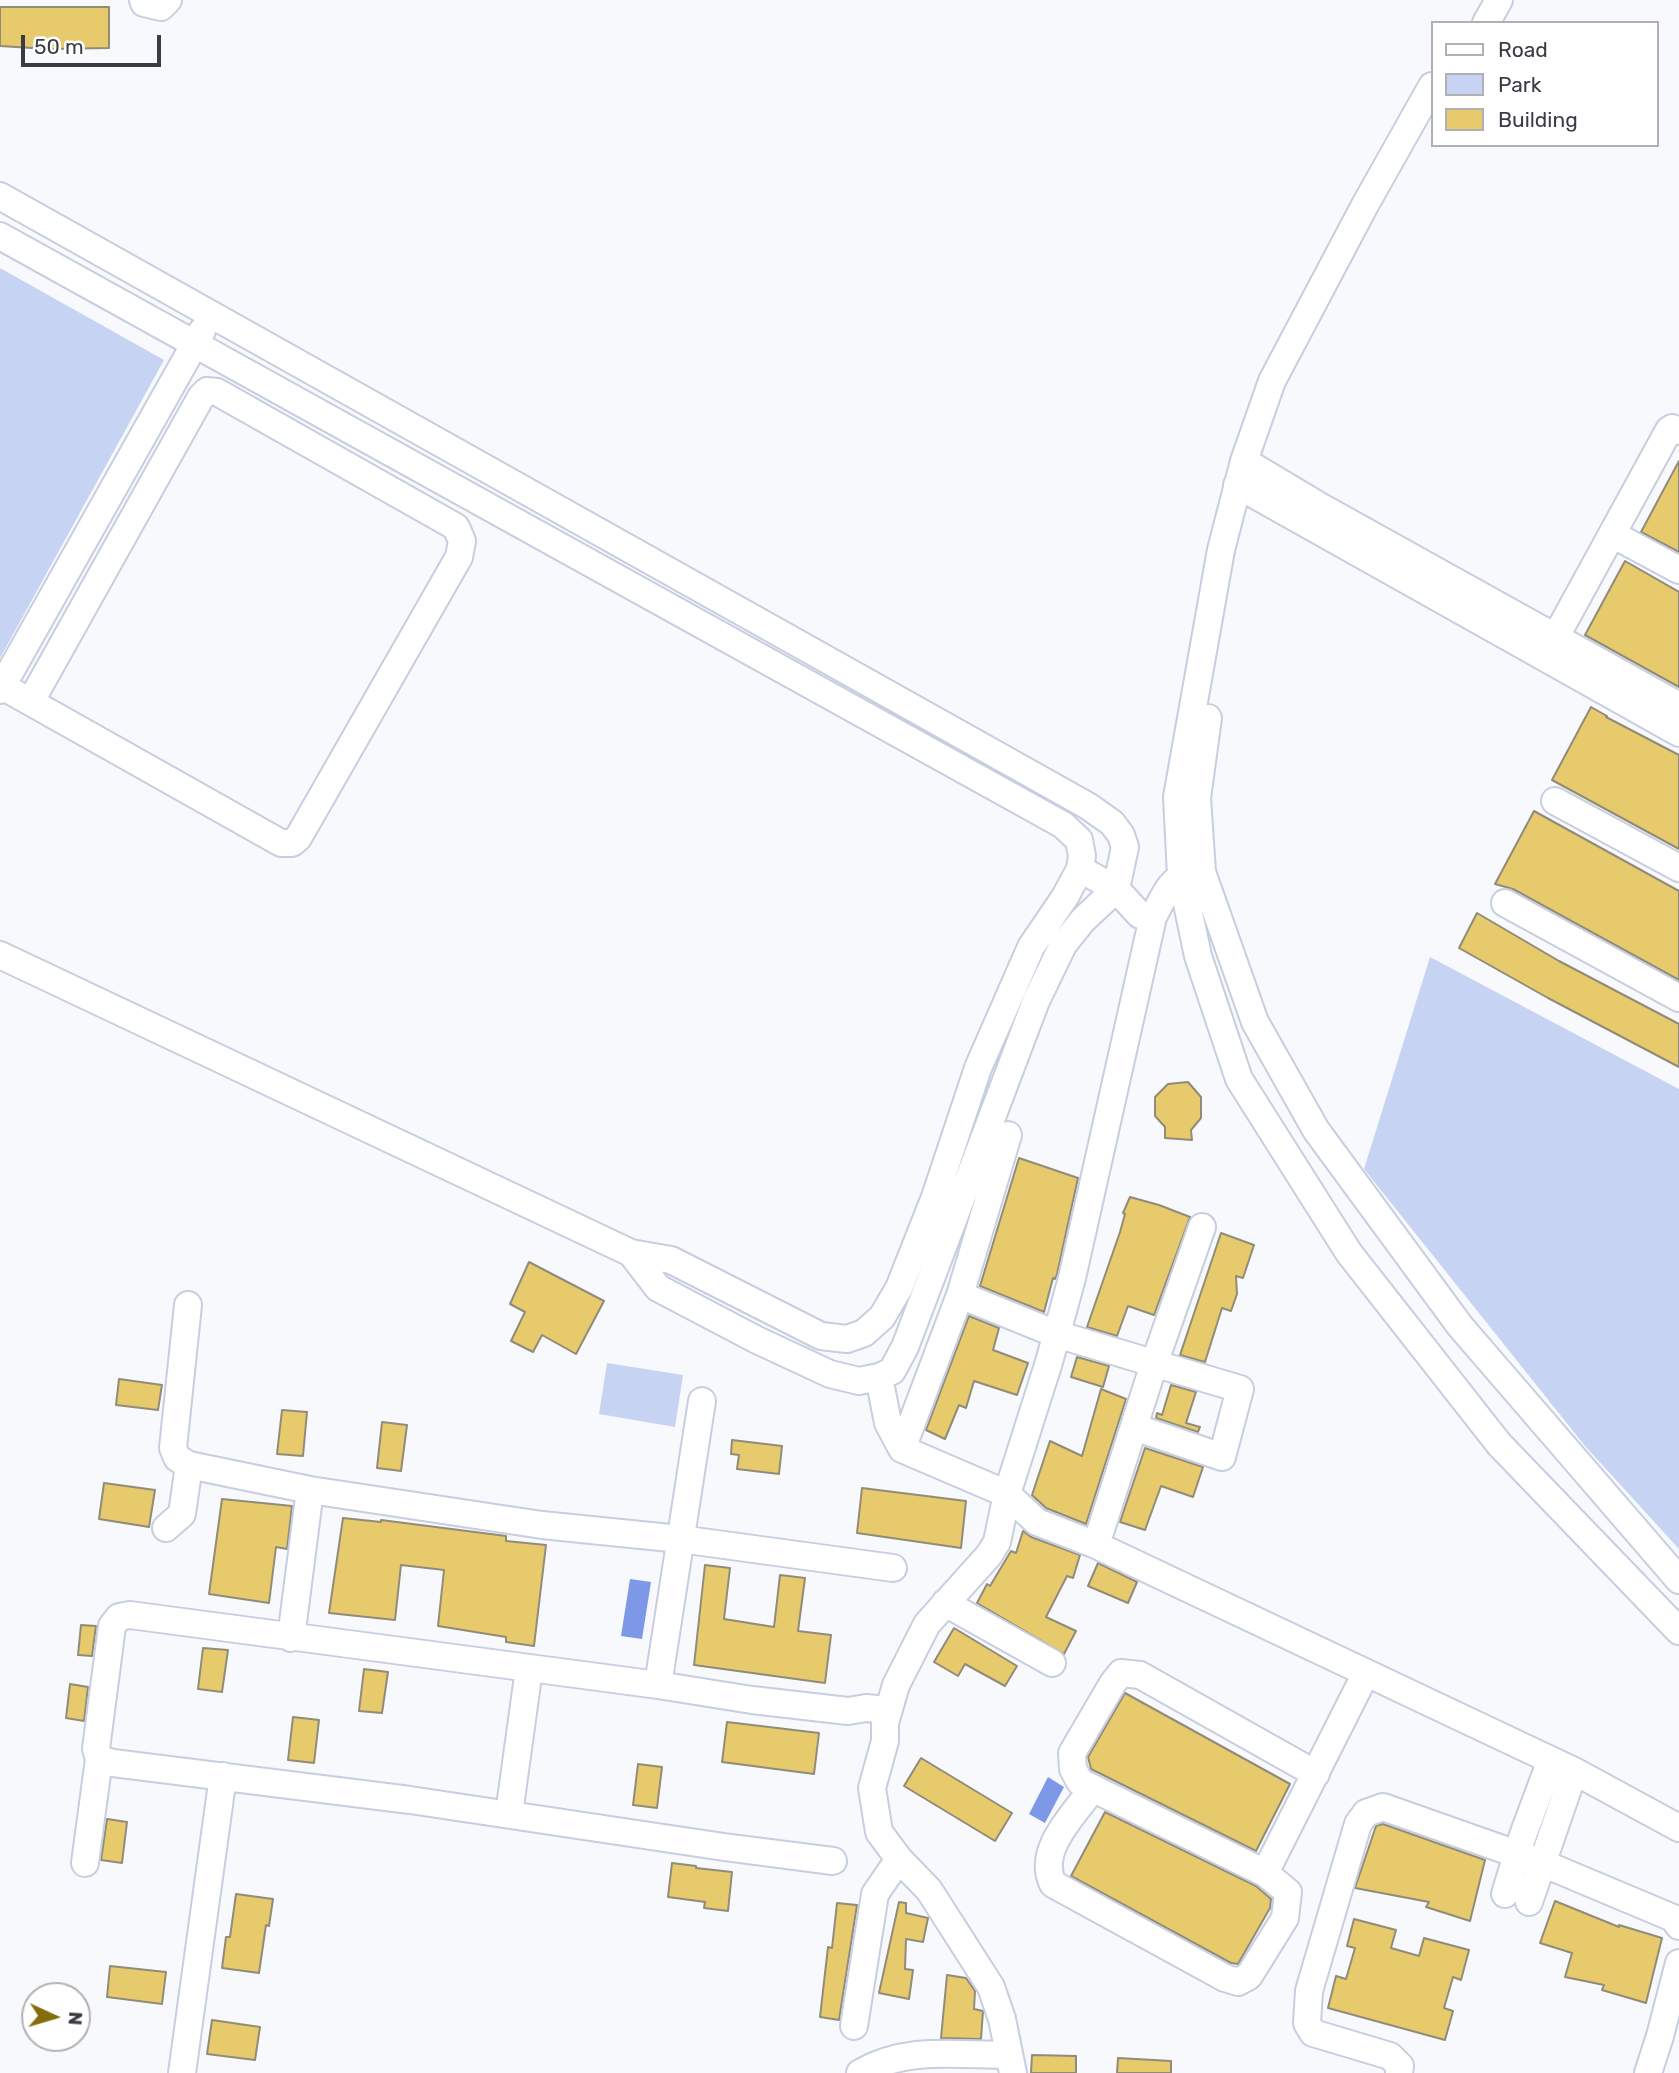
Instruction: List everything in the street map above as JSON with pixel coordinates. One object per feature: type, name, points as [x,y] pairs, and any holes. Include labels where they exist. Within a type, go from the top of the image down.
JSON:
[{"type":"street","points":[[143,0],[144,3],[161,7],[168,0]]},
{"type":"street","points":[[1468,21],[1480,0]]},
{"type":"street","points":[[1487,21],[1499,0]]},
{"type":"street","points":[[1430,90],[1365,205],[1272,381],[1247,477],[1225,598],[1197,798],[1191,873],[1198,956],[1239,1079],[1349,1253],[1499,1444],[1679,1631]]},
{"type":"street","points":[[1247,477],[1285,387],[1378,211],[1430,120]]},
{"type":"street","points":[[0,196],[1088,806],[1112,823],[1121,835],[1125,847],[1115,889],[1083,920],[1063,945],[1036,1002],[905,1347],[892,1371],[859,1381],[830,1374],[757,1340],[658,1288],[631,1253]]},
{"type":"street","points":[[0,236],[1063,825],[1079,840],[1082,856],[1080,869],[1065,897],[1031,947],[978,1068],[935,1197],[899,1288],[882,1317],[864,1333],[847,1339],[821,1336],[671,1261],[631,1253],[0,956]]},
{"type":"street","points":[[31,701],[201,397],[207,391],[217,392],[456,527],[462,541],[459,557],[298,838],[292,843],[281,843],[31,701],[1,688],[210,314]]},
{"type":"street","points":[[1550,648],[1669,430],[1672,428],[1679,432]]},
{"type":"street","points":[[1247,477],[1550,648],[1679,733]]},
{"type":"street","points":[[1612,534],[1679,570]]},
{"type":"street","points":[[1550,648],[1679,706]]},
{"type":"street","points":[[1555,801],[1679,868]]},
{"type":"street","points":[[1080,869],[1115,889],[1140,915],[1153,917]]},
{"type":"street","points":[[860,2073],[880,2062],[909,2054],[1010,2064],[1002,2019],[991,1987],[929,1889],[899,1859],[879,1832],[872,1788],[896,1685],[927,1624],[989,1555],[997,1542],[1007,1494],[1072,1278],[1153,917],[1174,881],[1191,873]]},
{"type":"street","points":[[1191,873],[1255,1022],[1316,1130],[1460,1326],[1679,1580]]},
{"type":"street","points":[[1505,902],[1679,998]]},
{"type":"street","points":[[902,1449],[960,1295],[1008,1135]]},
{"type":"street","points":[[1096,1545],[1154,1364],[1202,1227]]},
{"type":"street","points":[[960,1295],[1056,1334],[1240,1389],[1222,1457],[1134,1427]]},
{"type":"street","points":[[188,1305],[173,1448],[177,1458],[189,1465],[310,1490],[542,1525],[681,1539],[893,1568]]},
{"type":"street","points":[[879,1377],[888,1423],[902,1449],[1007,1494],[1037,1522],[1096,1545],[1562,1765],[1679,1828]]},
{"type":"street","points":[[658,1685],[702,1401]]},
{"type":"street","points":[[166,1528],[182,1514],[189,1465]]},
{"type":"street","points":[[291,1638],[310,1490]]},
{"type":"street","points":[[945,1604],[1052,1663]]},
{"type":"street","points":[[85,1863],[99,1759],[96,1749],[112,1626],[119,1618],[130,1615],[658,1685],[752,1700],[848,1711],[866,1707],[887,1717]]},
{"type":"street","points":[[509,1814],[529,1669]]},
{"type":"street","points":[[1265,1873],[1366,1672]]},
{"type":"street","points":[[1093,1788],[1051,1847],[1047,1872],[1053,1884],[1225,1978],[1238,1982],[1249,1976],[1285,1918],[1288,1892],[1265,1873],[1093,1788],[1080,1782],[1073,1769],[1072,1753],[1113,1682],[1121,1673],[1140,1675],[1316,1774]]},
{"type":"street","points":[[99,1759],[833,1861]]},
{"type":"street","points":[[1517,1898],[1562,1765]]},
{"type":"street","points":[[182,2073],[223,1776]]},
{"type":"street","points":[[1399,2073],[1400,2066],[1390,2056],[1313,2033],[1307,2024],[1309,1991],[1361,1817],[1373,1809],[1383,1807],[1529,1859],[1673,1918],[1679,1926]]},
{"type":"street","points":[[854,2026],[875,1894],[899,1859]]},
{"type":"street","points":[[1647,2073],[1660,2036],[1679,1963]]},
{"type":"green space","points":[[0,268],[164,360],[0,658]]},
{"type":"green space","points":[[1430,957],[1679,1089],[1679,1549],[1585,1446],[1364,1169]]},
{"type":"green space","points":[[607,1363],[683,1375],[675,1427],[599,1414]]},
{"type":"water","points":[[630,1579],[651,1582],[642,1639],[621,1636]]},
{"type":"water","points":[[1048,1777],[1064,1787],[1045,1823],[1029,1814]]},
{"type":"building","points":[[0,7],[109,7],[109,48],[48,49],[0,46]]},
{"type":"building","points":[[1679,461],[1679,552],[1641,532]]},
{"type":"building","points":[[1625,561],[1679,592],[1679,687],[1585,635]]},
{"type":"building","points":[[1591,707],[1679,755],[1679,849],[1552,780]]},
{"type":"building","points":[[1534,811],[1679,891],[1679,980],[1513,889],[1495,884]]},
{"type":"building","points":[[1477,913],[1559,961],[1679,1024],[1679,1067],[1459,948]]},
{"type":"building","points":[[1188,1082],[1201,1097],[1201,1118],[1191,1130],[1192,1140],[1165,1138],[1165,1127],[1155,1116],[1155,1097],[1168,1084]]},
{"type":"building","points":[[1019,1158],[1078,1178],[1057,1274],[1055,1279],[1053,1278],[1044,1312],[980,1286]]},
{"type":"building","points":[[1130,1197],[1190,1217],[1154,1315],[1128,1306],[1117,1336],[1087,1327]]},
{"type":"building","points":[[1221,1233],[1254,1245],[1243,1278],[1236,1276],[1237,1294],[1231,1311],[1222,1308],[1205,1362],[1180,1355]]},
{"type":"building","points":[[529,1262],[604,1301],[576,1354],[542,1335],[533,1352],[511,1341],[525,1312],[510,1304]]},
{"type":"building","points":[[969,1316],[999,1328],[993,1350],[1028,1363],[1017,1395],[974,1381],[966,1408],[959,1405],[945,1439],[926,1430]]},
{"type":"building","points":[[1077,1357],[1109,1366],[1103,1387],[1071,1377]]},
{"type":"building","points":[[119,1379],[162,1385],[158,1410],[116,1405]]},
{"type":"building","points":[[1171,1385],[1196,1392],[1186,1423],[1200,1427],[1198,1432],[1156,1418],[1157,1413],[1162,1415]]},
{"type":"building","points":[[1101,1389],[1126,1399],[1086,1524],[1046,1508],[1032,1495],[1050,1441],[1082,1456]]},
{"type":"building","points":[[282,1410],[307,1412],[303,1456],[277,1454]]},
{"type":"building","points":[[382,1422],[407,1425],[401,1471],[377,1468]]},
{"type":"building","points":[[732,1440],[782,1446],[779,1474],[737,1469],[739,1455],[731,1454]]},
{"type":"building","points":[[1145,1448],[1203,1467],[1193,1497],[1161,1486],[1145,1530],[1120,1522]]},
{"type":"building","points":[[104,1483],[155,1490],[149,1527],[99,1519]]},
{"type":"building","points":[[862,1488],[966,1501],[961,1548],[857,1533]]},
{"type":"building","points":[[222,1499],[292,1506],[287,1549],[276,1547],[269,1603],[209,1594]]},
{"type":"building","points":[[343,1518],[381,1520],[506,1536],[506,1541],[546,1545],[534,1646],[506,1642],[506,1637],[438,1626],[444,1570],[401,1565],[395,1620],[329,1613]]},
{"type":"building","points":[[1023,1531],[1031,1537],[1080,1555],[1073,1578],[1067,1576],[1046,1617],[1076,1631],[1064,1654],[977,1603],[1011,1551],[1016,1553]]},
{"type":"building","points":[[1098,1563],[1137,1582],[1128,1603],[1088,1586]]},
{"type":"building","points":[[705,1565],[730,1568],[724,1619],[774,1627],[780,1575],[805,1578],[798,1631],[831,1635],[825,1683],[694,1665]]},
{"type":"building","points":[[81,1625],[96,1626],[92,1656],[78,1655]]},
{"type":"building","points":[[954,1628],[1017,1666],[1005,1686],[965,1664],[958,1676],[934,1662]]},
{"type":"building","points":[[203,1648],[228,1650],[222,1692],[198,1689]]},
{"type":"building","points":[[364,1669],[388,1672],[382,1713],[359,1711]]},
{"type":"building","points":[[70,1684],[88,1687],[84,1721],[66,1718]]},
{"type":"building","points":[[1125,1693],[1290,1784],[1256,1851],[1091,1769],[1088,1757]]},
{"type":"building","points":[[293,1717],[319,1720],[314,1763],[288,1760]]},
{"type":"building","points":[[727,1722],[819,1733],[814,1774],[722,1762]]},
{"type":"building","points":[[921,1758],[1012,1813],[995,1841],[904,1786]]},
{"type":"building","points":[[638,1764],[662,1767],[657,1808],[633,1805]]},
{"type":"building","points":[[1105,1812],[1256,1886],[1271,1899],[1270,1908],[1238,1964],[1231,1963],[1071,1876]]},
{"type":"building","points":[[107,1819],[127,1822],[122,1863],[101,1860]]},
{"type":"building","points":[[1383,1824],[1485,1860],[1470,1921],[1426,1907],[1429,1902],[1355,1888],[1376,1826]]},
{"type":"building","points":[[672,1863],[732,1872],[728,1911],[704,1908],[705,1902],[668,1897]]},
{"type":"building","points":[[236,1894],[273,1899],[259,1973],[222,1968]]},
{"type":"building","points":[[1555,1901],[1619,1927],[1662,1938],[1646,2003],[1602,1990],[1604,1985],[1565,1977],[1572,1953],[1540,1943]]},
{"type":"building","points":[[899,1902],[906,1903],[906,1913],[928,1918],[923,1942],[906,1939],[905,1969],[913,1970],[909,1999],[879,1993]]},
{"type":"building","points":[[837,1903],[857,1905],[839,2020],[820,2017],[828,1947],[832,1948]]},
{"type":"building","points":[[1354,1919],[1396,1930],[1391,1948],[1419,1956],[1424,1938],[1469,1950],[1461,1980],[1453,1977],[1444,2008],[1453,2011],[1445,2040],[1328,2008],[1336,1976],[1346,1979],[1355,1948],[1347,1946]]},
{"type":"building","points":[[110,1966],[166,1972],[162,2004],[107,1997]]},
{"type":"building","points":[[947,1975],[966,1978],[975,1991],[974,2009],[983,2011],[981,2039],[941,2038]]},
{"type":"building","points":[[212,2020],[260,2027],[255,2060],[207,2054]]},
{"type":"building","points":[[1032,2055],[1076,2056],[1076,2073],[1031,2073]]},
{"type":"building","points":[[1118,2058],[1171,2061],[1171,2073],[1117,2073]]}]
